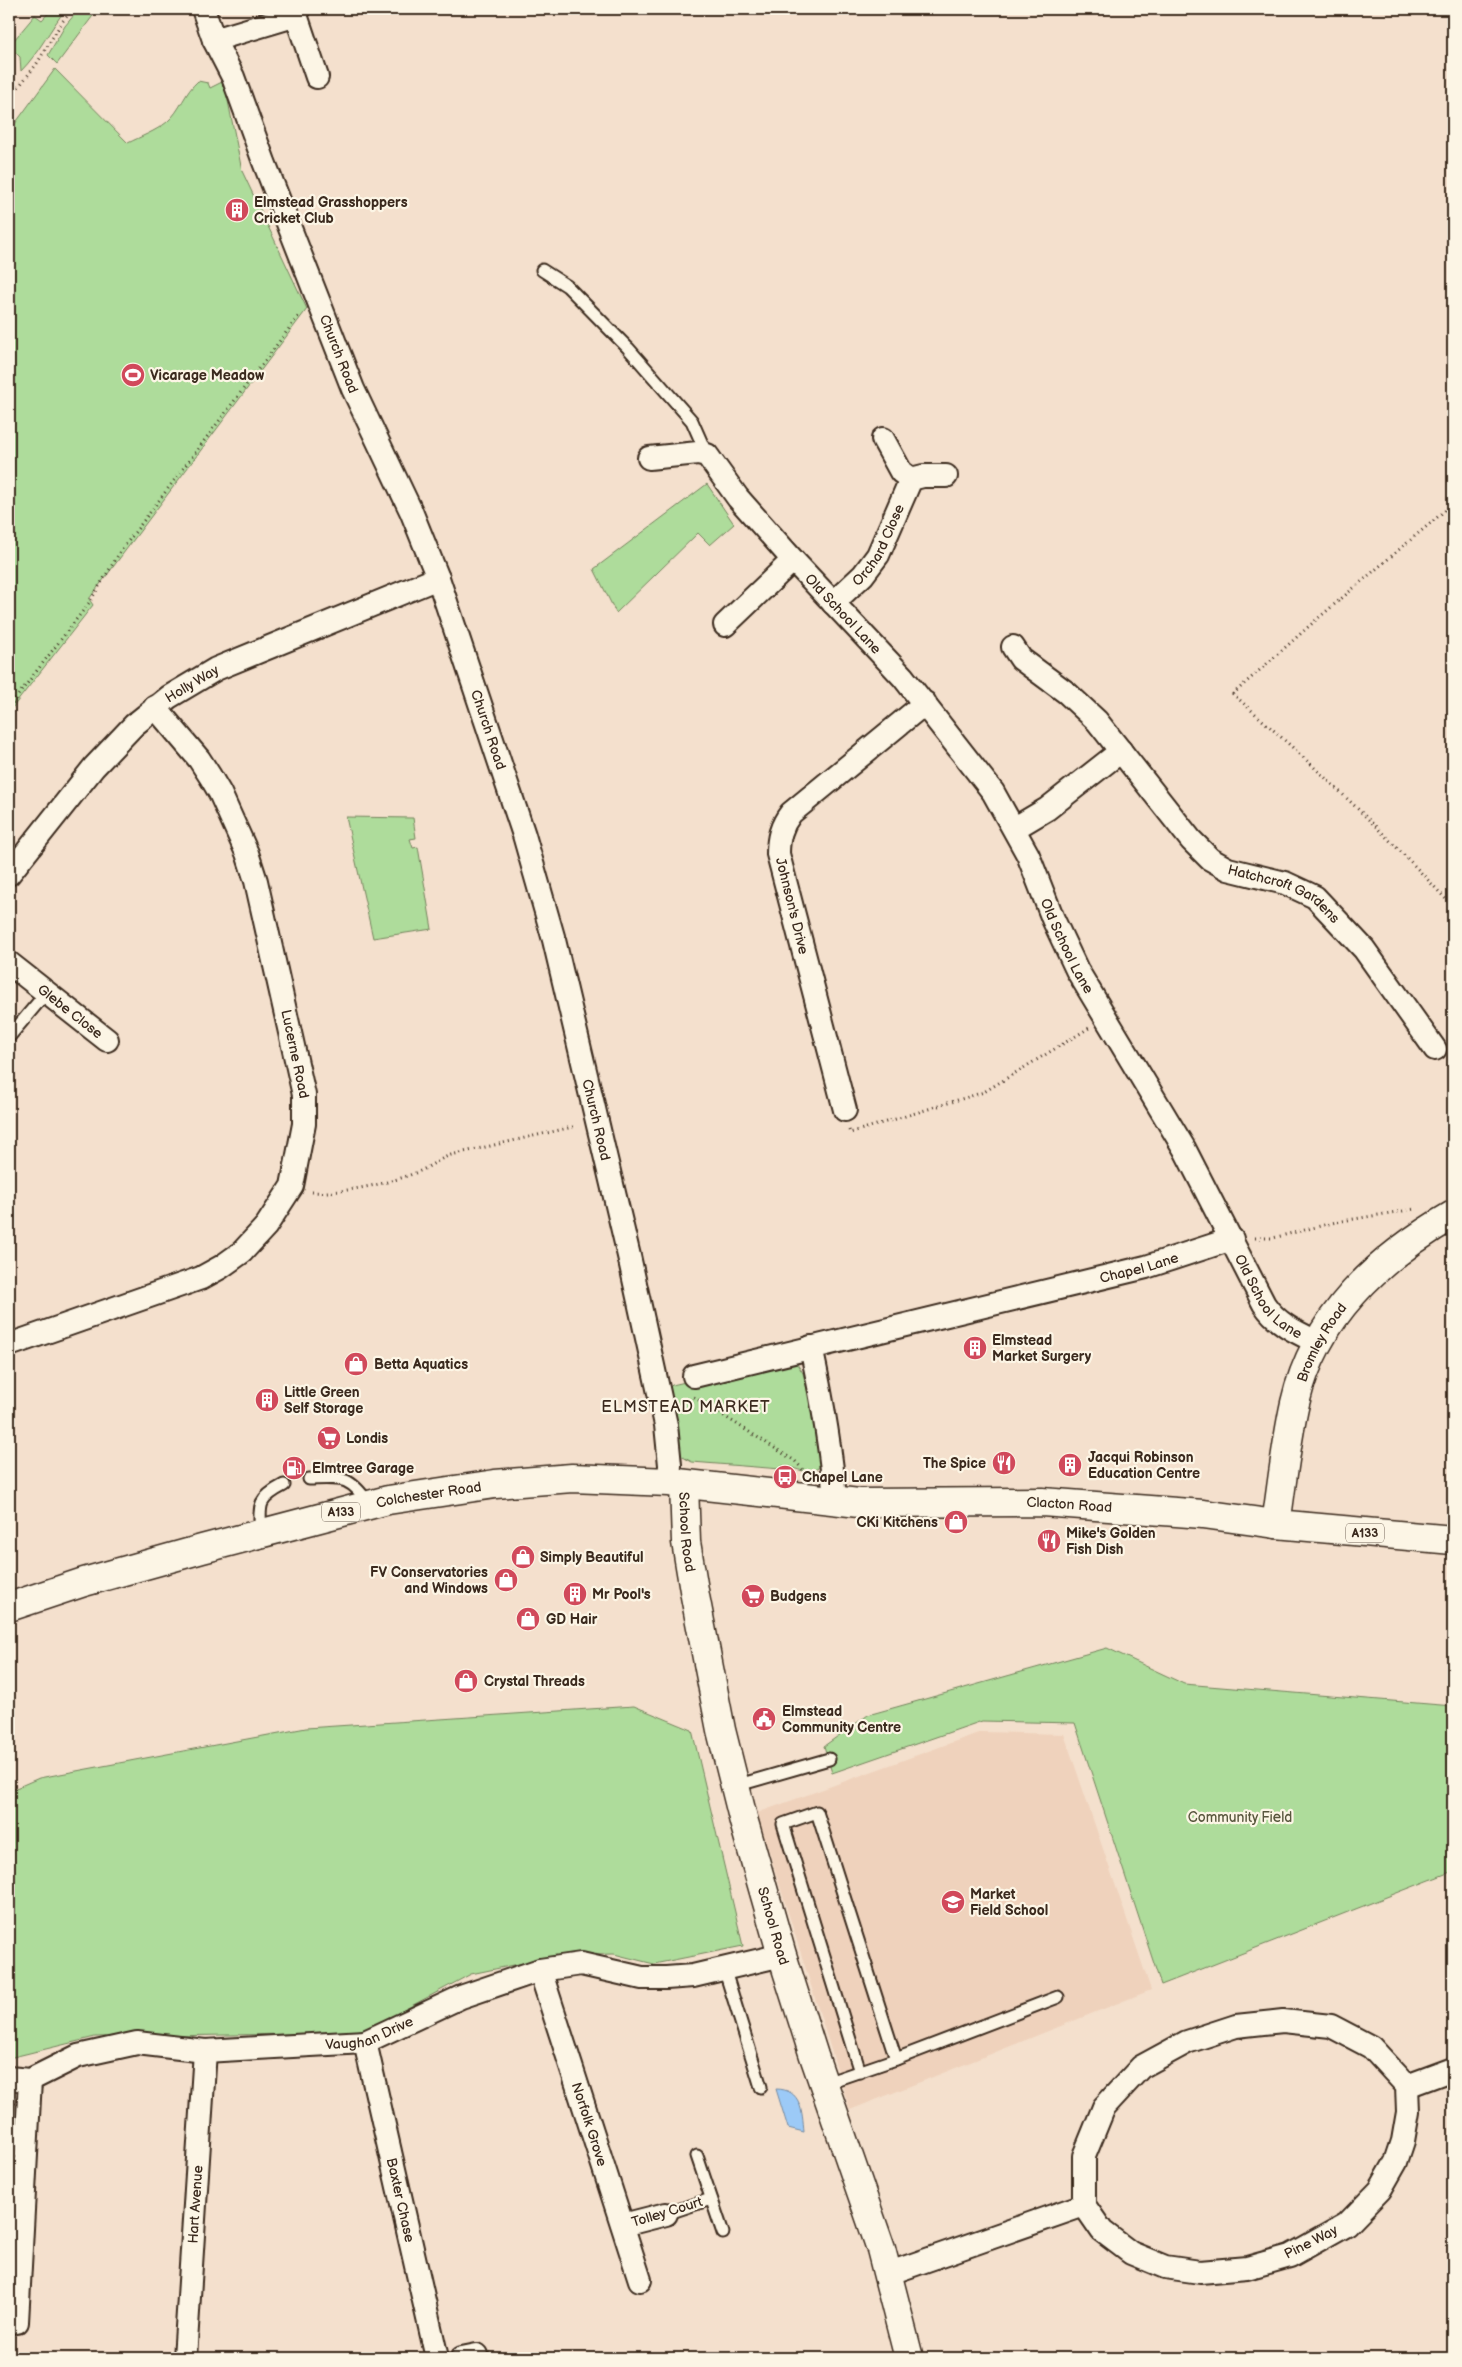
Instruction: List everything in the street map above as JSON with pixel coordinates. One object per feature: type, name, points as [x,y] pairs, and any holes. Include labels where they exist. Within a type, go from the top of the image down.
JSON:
[{"type":"main road","name":"Bromley Road","points":[[1276,1524],[1295,1402],[1306,1368],[1331,1319],[1365,1279],[1410,1241],[1453,1214]]},
{"type":"main road","name":"Colchester Road","points":[[9,1607],[84,1582],[369,1505],[495,1484],[572,1478],[676,1483]]},
{"type":"main road","name":"Clacton Road","points":[[676,1483],[859,1503],[1042,1502],[1203,1514],[1276,1524],[1453,1540]]},
{"type":"main road","name":"School Road","points":[[676,1483],[695,1596],[721,1730],[735,1786],[782,1955],[823,2084],[875,2231],[909,2358]]},
{"type":"street","name":"Church Road","points":[[204,9],[214,40],[233,77],[264,162],[353,388],[411,511],[438,578],[524,835],[554,940],[629,1256],[662,1408],[670,1465],[676,1483]]},
{"type":"street","points":[[214,40],[295,12],[317,77]]},
{"type":"street","points":[[883,439],[901,472],[911,479],[923,476],[946,476]]},
{"type":"street","points":[[650,458],[698,453],[706,455]]},
{"type":"street","name":"Old School Lane","points":[[706,455],[738,498],[793,560],[904,676],[989,786],[1015,828],[1037,875],[1068,954],[1104,1019],[1184,1148],[1271,1315],[1286,1326],[1319,1343]]},
{"type":"street","name":"Orchard Close","points":[[833,603],[863,575],[878,555],[911,479]]},
{"type":"street","points":[[725,625],[793,560]]},
{"type":"street","name":"Holly Way","points":[[9,874],[94,767],[115,744],[155,707],[182,688],[216,669],[438,578]]},
{"type":"street","name":"Hatchcroft Gardens","points":[[1013,647],[1021,659],[1089,712],[1191,840],[1210,859],[1228,869],[1285,883],[1314,897],[1364,949],[1435,1049]]},
{"type":"street","name":"Johnson's Drive","points":[[845,1110],[778,854],[778,837],[791,813],[925,703]]},
{"type":"street","name":"Lucerne Road","points":[[9,1345],[169,1290],[217,1270],[237,1256],[259,1235],[276,1213],[292,1186],[304,1124],[304,1095],[256,881],[247,853],[220,793],[199,759],[155,707]]},
{"type":"street","points":[[1015,828],[1047,808],[1121,751]]},
{"type":"street","name":"Glebe Close","points":[[9,963],[107,1040]]},
{"type":"street","name":"Chapel Lane","points":[[690,1384],[810,1347],[1146,1267],[1232,1239]]},
{"type":"street","points":[[810,1347],[826,1417],[832,1456],[835,1500]]},
{"type":"street","name":"Vaughan Drive","points":[[19,2079],[78,2056],[137,2043],[205,2052],[365,2042],[461,1997],[540,1970],[581,1964],[642,1978],[666,1978],[693,1976],[782,1955]]},
{"type":"street","name":"Norfolk Grove","points":[[540,1970],[640,2280]]},
{"type":"street","points":[[887,2274],[1084,2205],[1084,2156],[1104,2107],[1141,2067],[1187,2042],[1236,2026],[1283,2021],[1331,2026],[1371,2047],[1407,2086],[1453,2069]]},
{"type":"street","name":"Baxter Chase","points":[[365,2042],[437,2358]]},
{"type":"street","name":"Hart Avenue","points":[[186,2358],[205,2052]]},
{"type":"street","points":[[17,2322],[19,2079]]},
{"type":"street","name":"Pine Way","points":[[1084,2205],[1102,2231],[1131,2253],[1165,2267],[1200,2272],[1238,2269],[1290,2256],[1348,2224],[1380,2190],[1396,2162],[1403,2141],[1408,2112],[1407,2086]]},
{"type":"street","name":"Tolley Court","points":[[623,2225],[666,2214]]},
{"type":"lane","points":[[542,270],[567,286],[628,348],[692,421],[706,455]]},
{"type":"lane","points":[[9,1037],[46,993]]},
{"type":"lane","points":[[309,1479],[336,1478],[348,1481],[358,1488],[369,1505]]},
{"type":"lane","points":[[261,1533],[259,1508],[262,1500],[268,1493],[284,1485]]},
{"type":"lane","points":[[735,1786],[829,1759]]},
{"type":"lane","points":[[860,2072],[783,1824],[817,1812],[896,2059]]},
{"type":"lane","points":[[724,1968],[761,2087]]},
{"type":"lane","points":[[823,2084],[896,2059],[1058,1997]]},
{"type":"lane","name":"Tolley Court","points":[[697,2156],[723,2233]]},
{"type":"lane","name":"Tolley Court","points":[[666,2214],[711,2199]]},
{"type":"path","points":[[9,99],[36,64],[62,22],[73,9]]},
{"type":"path","points":[[9,707],[88,603],[120,552],[309,302],[319,298]]},
{"type":"path","points":[[1453,504],[1316,620],[1233,694],[1314,765],[1403,852],[1453,907]]},
{"type":"path","points":[[845,1110],[850,1133],[984,1092],[1104,1019]]},
{"type":"path","points":[[292,1186],[310,1192],[324,1193],[386,1182],[421,1171],[435,1160],[451,1155],[596,1121]]},
{"type":"path","points":[[1232,1239],[1273,1238],[1336,1222],[1416,1208]]},
{"type":"path","points":[[690,1384],[795,1461],[808,1475],[796,1474]]},
{"type":"shaded area","name":"Market Field School","points":[[981,1732],[1064,1734],[1151,1990],[850,2110],[757,1813]]},
{"type":"green space","points":[[52,9],[66,9],[21,71],[20,57],[9,46],[35,15],[42,20]]},
{"type":"green space","points":[[79,9],[98,9],[57,64],[48,55],[65,26]]},
{"type":"green space","name":"Vicarage Meadow","points":[[55,69],[128,143],[167,122],[198,81],[208,83],[210,88],[224,81],[242,171],[307,309],[89,599],[93,605],[9,712],[9,132]]},
{"type":"green space","points":[[707,484],[734,524],[710,545],[698,533],[616,613],[594,569]]},
{"type":"green space","points":[[346,817],[413,818],[416,838],[410,839],[413,848],[418,847],[432,929],[373,938]]},
{"type":"green space","points":[[793,1358],[803,1373],[823,1455],[824,1463],[819,1468],[803,1471],[782,1466],[781,1469],[692,1462],[681,1456],[668,1389],[672,1385]]},
{"type":"green space","name":"Community Field","points":[[1107,1648],[1184,1684],[1453,1706],[1453,1871],[1161,1985],[1075,1723],[982,1721],[832,1773],[824,1746],[868,1715]]},
{"type":"green space","points":[[634,1706],[692,1730],[743,1946],[654,1964],[614,1954],[562,1955],[471,1974],[361,2033],[95,2037],[9,2058],[9,1791],[39,1778],[306,1728]]},
{"type":"water","points":[[776,2089],[785,2090],[796,2097],[801,2110],[804,2132],[788,2128]]},
{"type":"place","name":"Elmstead Grasshoppers Cricket Club","points":[[237,210]]},
{"type":"place","name":"Vicarage Meadow","points":[[133,375]]},
{"type":"place","name":"Elmstead Market Surgery","points":[[975,1348]]},
{"type":"place","name":"Betta Aquatics","points":[[356,1364]]},
{"type":"place","name":"Little Green Self Storage","points":[[267,1400]]},
{"type":"place","name":"Londis","points":[[329,1438]]},
{"type":"place","name":"The Spice","points":[[1004,1463]]},
{"type":"place","name":"Jacqui Robinson Education Centre","points":[[1070,1465]]},
{"type":"place","name":"Elmtree Garage","points":[[294,1468]]},
{"type":"place","name":"Chapel Lane","points":[[785,1477]]},
{"type":"place","name":"CKi Kitchens","points":[[956,1522]]},
{"type":"place","name":"Mike's Golden Fish Dish","points":[[1049,1541]]},
{"type":"place","name":"Simply Beautiful","points":[[523,1557]]},
{"type":"place","name":"FV Conservatories and Windows","points":[[506,1580]]},
{"type":"place","name":"Mr Pool's","points":[[575,1594]]},
{"type":"place","name":"Budgens","points":[[753,1596]]},
{"type":"place","name":"GD Hair","points":[[528,1619]]},
{"type":"place","name":"Crystal Threads","points":[[466,1681]]},
{"type":"place","name":"Elmstead Community Centre","points":[[764,1719]]},
{"type":"place","name":"Market Field School","points":[[953,1902]]},
{"type":"district","name":"ELMSTEAD MARKET","points":[[686,1407]]}]
